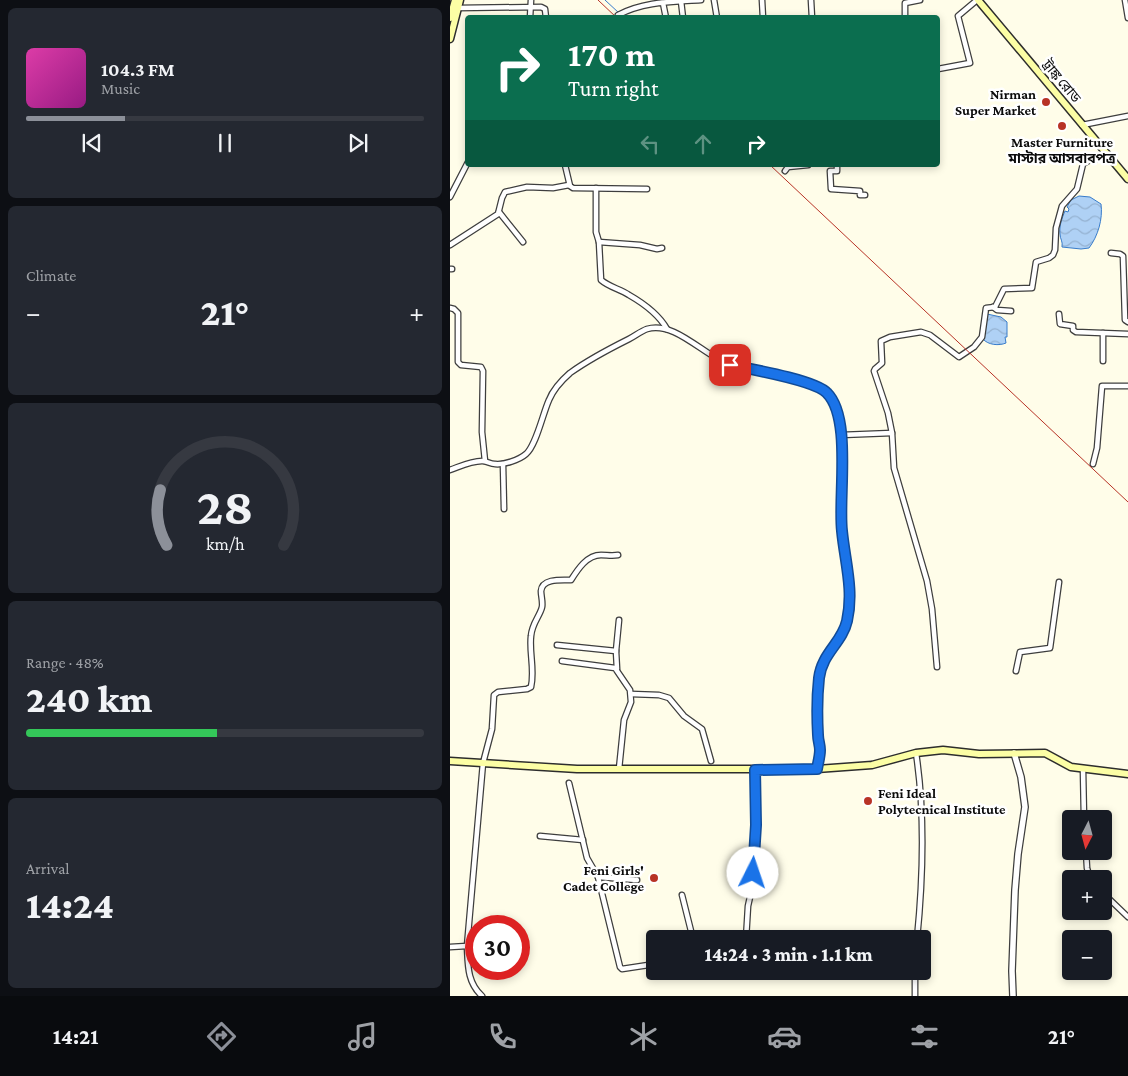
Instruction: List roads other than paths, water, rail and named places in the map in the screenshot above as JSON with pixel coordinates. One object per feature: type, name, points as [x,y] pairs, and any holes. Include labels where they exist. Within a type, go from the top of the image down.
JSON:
[{"type":"main road","points":[[450,18],[455,0]]},
{"type":"main road","points":[[450,38],[460,0]]},
{"type":"main road","name":"ট্রাঙ্ক রোড","points":[[978,0],[1128,179]]},
{"type":"main road","points":[[450,761],[577,769],[817,769],[872,765],[916,753],[943,750],[980,754],[1045,753],[1071,767],[1128,774]]},
{"type":"street","points":[[530,15],[531,0]]},
{"type":"street","points":[[618,15],[639,6],[659,1],[701,0]]},
{"type":"street","points":[[714,0],[716,15]]},
{"type":"street","points":[[762,0],[763,15]]},
{"type":"street","points":[[811,0],[812,15]]},
{"type":"street","points":[[905,15],[905,3],[920,0]]},
{"type":"street","points":[[940,70],[970,63],[958,16],[978,0]]},
{"type":"street","points":[[1126,0],[1128,18]]},
{"type":"street","points":[[659,1],[663,3],[665,15]]},
{"type":"street","points":[[682,1],[683,15]]},
{"type":"street","points":[[458,8],[489,9],[531,6],[544,8],[545,15]]},
{"type":"street","points":[[1082,125],[1128,116]]},
{"type":"street","points":[[937,667],[932,609],[927,581],[894,468],[892,433],[888,413],[874,371],[882,364],[881,341],[890,337],[921,332],[930,335],[956,355],[961,356],[980,341],[986,308],[994,307],[999,302],[1004,289],[1032,288],[1036,262],[1051,257],[1055,250],[1054,236],[1060,212],[1065,200],[1077,189],[1083,164],[1090,160],[1109,157]]},
{"type":"street","points":[[450,197],[465,167]]},
{"type":"street","points":[[565,167],[569,184],[573,188],[647,189]]},
{"type":"street","points":[[785,171],[788,167]]},
{"type":"street","points":[[838,167],[837,171],[830,171],[831,189],[860,191],[860,195],[865,195]]},
{"type":"street","points":[[450,245],[493,218],[499,212],[505,192],[527,187],[553,188],[569,184]]},
{"type":"street","points":[[596,188],[596,232],[599,242],[602,282],[630,294],[663,322],[667,329]]},
{"type":"street","points":[[499,212],[523,242]]},
{"type":"street","points":[[599,242],[662,248]]},
{"type":"street","points":[[1111,253],[1122,256],[1124,320],[1128,322]]},
{"type":"street","points":[[994,307],[996,310],[1011,311]]},
{"type":"street","points":[[450,308],[458,313],[458,362],[461,365],[481,367],[483,371],[482,432],[485,461]]},
{"type":"street","points":[[1059,314],[1060,324],[1073,326],[1073,330],[1076,332],[1128,334]]},
{"type":"street","points":[[450,470],[471,462],[485,461],[503,464],[525,455],[530,450],[550,397],[569,374],[611,348],[648,329],[667,329],[730,365],[772,373],[812,384],[828,393],[836,410],[841,435],[842,531],[851,599],[845,629],[827,654],[822,664],[819,678],[818,736],[820,750],[817,769]]},
{"type":"street","points":[[1103,361],[1104,333]]},
{"type":"street","points":[[1094,464],[1102,386],[1128,386]]},
{"type":"street","points":[[841,435],[892,433]]},
{"type":"street","points":[[503,464],[504,509]]},
{"type":"street","points":[[470,915],[483,763],[492,729],[494,696],[498,692],[531,687],[533,666],[531,634],[533,624],[542,607],[541,588],[547,582],[571,580],[574,573],[590,558],[598,555],[618,555]]},
{"type":"street","points":[[1016,671],[1020,652],[1050,648],[1059,582]]},
{"type":"street","points":[[619,620],[616,650],[617,668],[631,694],[631,702],[624,720],[619,769]]},
{"type":"street","points":[[557,645],[616,650]]},
{"type":"street","points":[[562,661],[617,668]]},
{"type":"street","points":[[631,694],[659,694],[669,698],[684,716],[702,729],[711,761]]},
{"type":"street","points":[[916,753],[920,778],[922,861],[921,901],[917,930]]},
{"type":"street","points":[[1013,996],[1015,890],[1025,808],[1021,777],[1014,754]]},
{"type":"street","points":[[1083,769],[1084,810]]},
{"type":"street","points":[[747,930],[755,843],[755,770]]},
{"type":"street","points":[[569,783],[587,858],[598,877],[620,967],[622,969],[646,965]]},
{"type":"street","points":[[540,836],[583,840]]},
{"type":"street","points":[[598,877],[637,880]]},
{"type":"street","points":[[682,895],[691,930]]},
{"type":"street","points":[[1112,902],[1128,917]]},
{"type":"street","points":[[450,948],[465,946]]},
{"type":"street","points":[[470,980],[474,990],[482,996]]},
{"type":"street","points":[[915,980],[915,996]]},
{"type":"water","points":[[1079,196],[1090,197],[1101,204],[1101,216],[1097,233],[1089,248],[1062,247],[1060,225],[1062,219],[1065,211],[1068,212],[1069,209],[1067,207],[1071,200]]},
{"type":"water","points":[[987,314],[1001,317],[1007,322],[1006,343],[988,343],[983,339]]},
{"type":"waterway","points":[[605,0],[619,13]]},
{"type":"railway","points":[[598,0],[614,15]]},
{"type":"railway","points":[[772,167],[1128,502]]},
{"type":"place","name":"Nirman Super Market","points":[[1046,102]]},
{"type":"place","name":"Master Furniture মাস্টার আসবাবপত্র","points":[[1062,126]]},
{"type":"place","name":"Feni Ideal Polytecnical Institute","points":[[868,801]]},
{"type":"place","name":"Feni Girls' Cadet College","points":[[654,878]]}]
